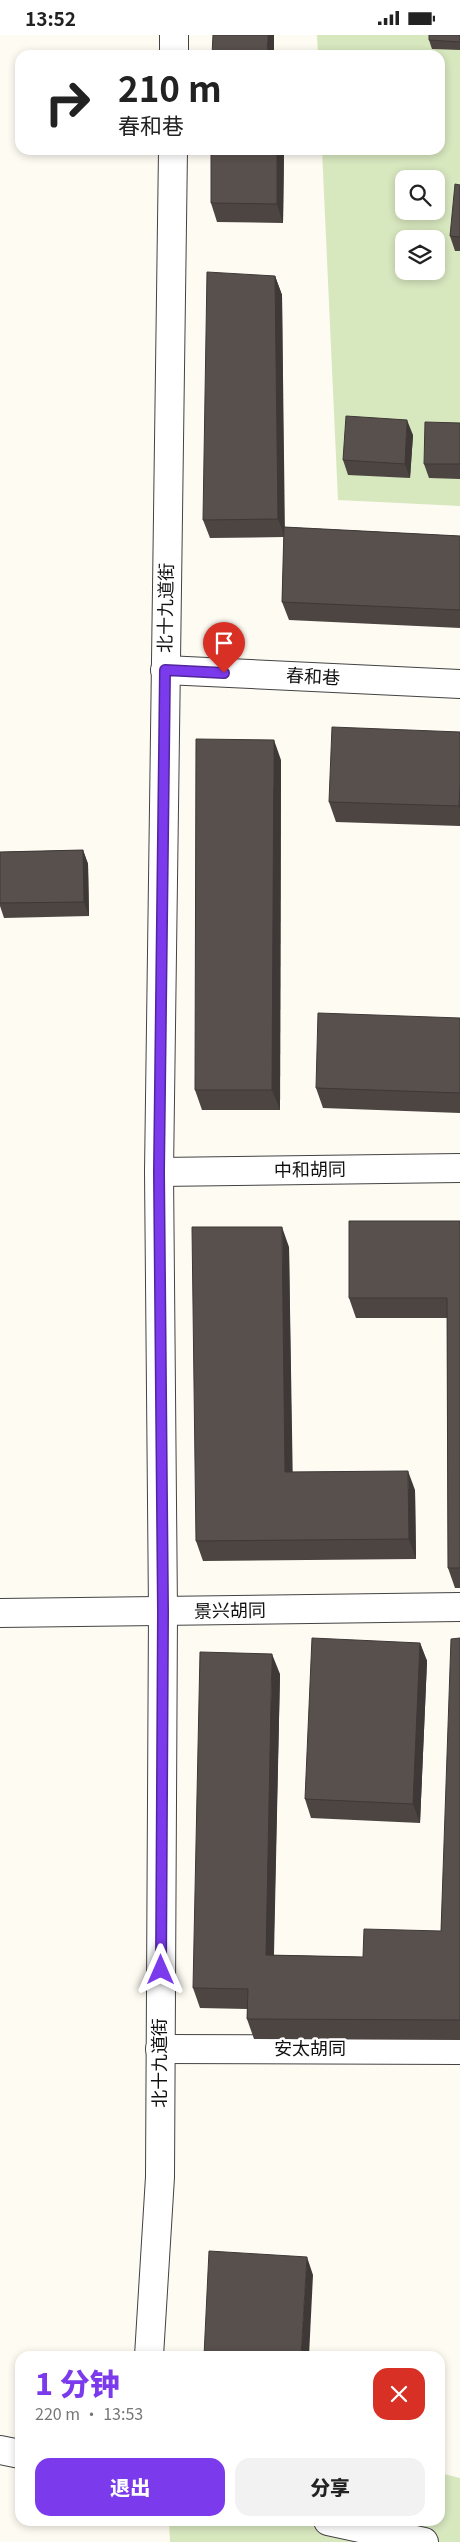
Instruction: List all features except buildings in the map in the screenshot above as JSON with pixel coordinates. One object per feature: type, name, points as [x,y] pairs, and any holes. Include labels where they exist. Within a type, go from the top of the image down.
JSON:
[{"type":"street","points":[[174,35],[174,50]]},
{"type":"street","name":"北十九道街","points":[[149,2351],[160,2177],[163,1612],[159,1172],[173,155]]},
{"type":"street","name":"春和巷","points":[[165,670],[460,684]]},
{"type":"street","name":"中和胡同","points":[[159,1172],[460,1168]]},
{"type":"street","name":"景兴胡同","points":[[0,1613],[460,1607]]},
{"type":"street","name":"安太胡同","points":[[160,2049],[460,2050]]},
{"type":"street","points":[[0,2450],[15,2453]]},
{"type":"street","points":[[351,2526],[424,2542]]},
{"type":"green space","points":[[317,35],[460,35],[460,506],[338,500],[322,155],[445,155],[445,50],[318,50]]},
{"type":"green space","points":[[445,2474],[460,2478],[460,2542],[170,2542],[169,2526],[445,2526]]},
{"type":"route","points":[[161,1970],[163,1612],[159,1172],[165,670],[224,673]]}]
